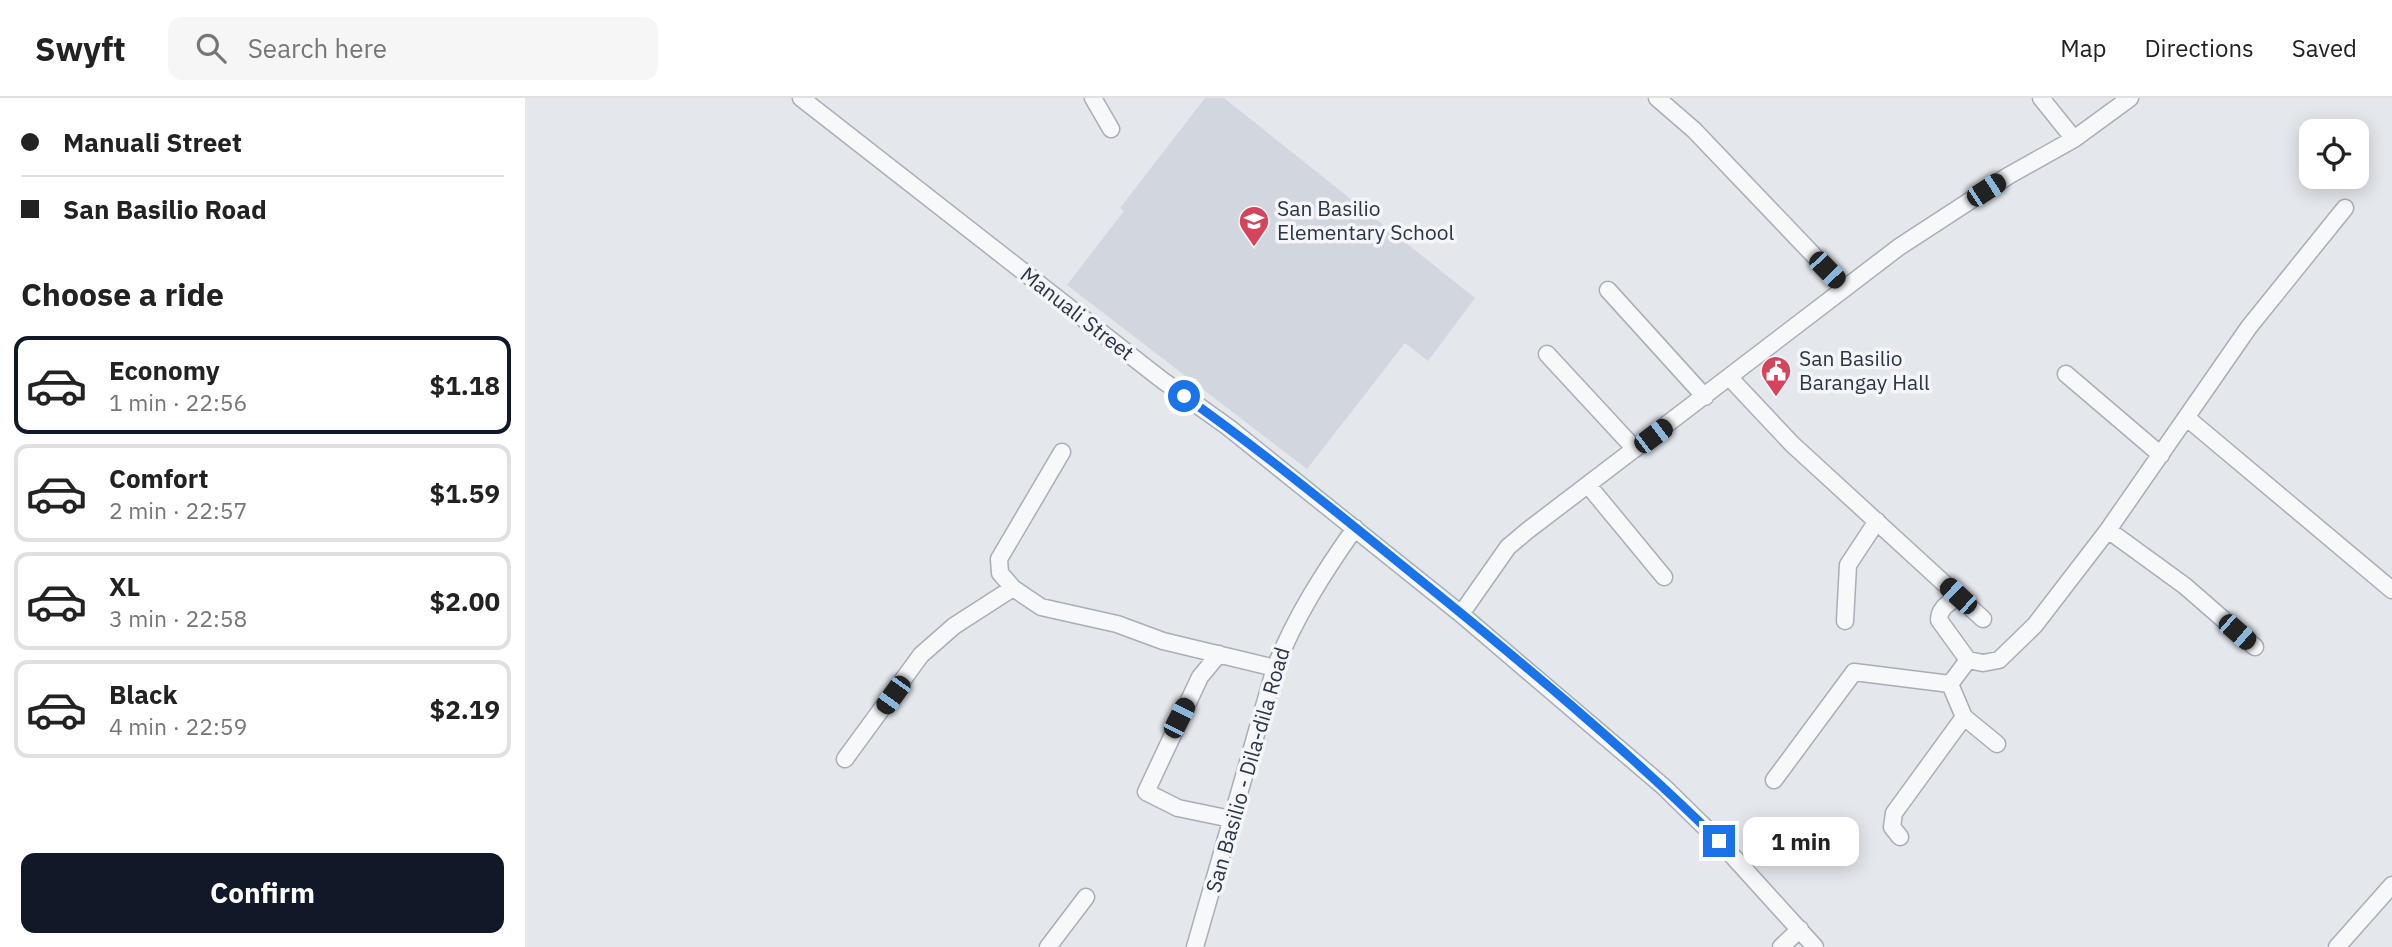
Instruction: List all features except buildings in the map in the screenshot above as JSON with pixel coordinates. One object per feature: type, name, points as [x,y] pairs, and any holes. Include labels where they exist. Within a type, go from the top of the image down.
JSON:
[{"type":"street","name":"Manuali Street","points":[[801,98],[1355,528],[1461,614],[1664,787],[1719,841],[1815,947]]},
{"type":"street","points":[[1093,98],[1111,130]]},
{"type":"street","points":[[1657,98],[1694,130],[1844,287]]},
{"type":"street","points":[[2041,98],[2074,139]]},
{"type":"street","points":[[1461,614],[1508,547],[1730,378],[1844,287],[2008,176],[2074,139],[2130,98]]},
{"type":"street","points":[[1958,596],[1943,608],[1939,620],[1968,660],[1990,663],[2010,652],[2108,530],[2285,279],[2345,208]]},
{"type":"street","points":[[1608,290],[1705,397]]},
{"type":"street","points":[[1548,354],[1636,449]]},
{"type":"street","points":[[2066,374],[2161,455]]},
{"type":"street","points":[[1730,378],[1792,444],[1983,619]]},
{"type":"street","points":[[2187,418],[2392,590]]},
{"type":"street","points":[[1062,452],[999,559],[1000,573],[1013,588],[1041,607],[1117,624],[1163,641],[1275,668]]},
{"type":"street","points":[[1588,485],[1664,577]]},
{"type":"street","points":[[1845,621],[1848,565],[1877,521]]},
{"type":"street","name":"San Basilio - Dila-dila Road","points":[[1195,947],[1275,668],[1288,636],[1321,577],[1355,528]]},
{"type":"street","points":[[2108,530],[2185,586],[2255,647]]},
{"type":"street","points":[[845,759],[921,654],[954,626],[1013,588]]},
{"type":"street","points":[[1219,653],[1200,677],[1146,792],[1178,808],[1231,819]]},
{"type":"street","points":[[1950,684],[1968,660]]},
{"type":"street","points":[[1775,779],[1854,672],[1950,684]]},
{"type":"street","points":[[1950,684],[1964,717],[1997,744]]},
{"type":"street","points":[[1900,837],[1892,827],[1894,813],[1964,717]]},
{"type":"street","points":[[2337,947],[2392,885]]},
{"type":"street","points":[[1048,947],[1086,897]]},
{"type":"street","points":[[1781,947],[1800,929]]},
{"type":"shaded area","name":"San Basilio Elementary School","points":[[1205,98],[1224,98],[1475,298],[1428,361],[1405,343],[1307,469],[1067,285],[1124,211],[1120,208]]},
{"type":"place","name":"San Basilio Elementary School","points":[[1254,248]]},
{"type":"place","name":"San Basilio Barangay Hall","points":[[1776,398]]},
{"type":"route","points":[[1184,396],[1228,427],[1461,614],[1664,787],[1719,841]]}]
